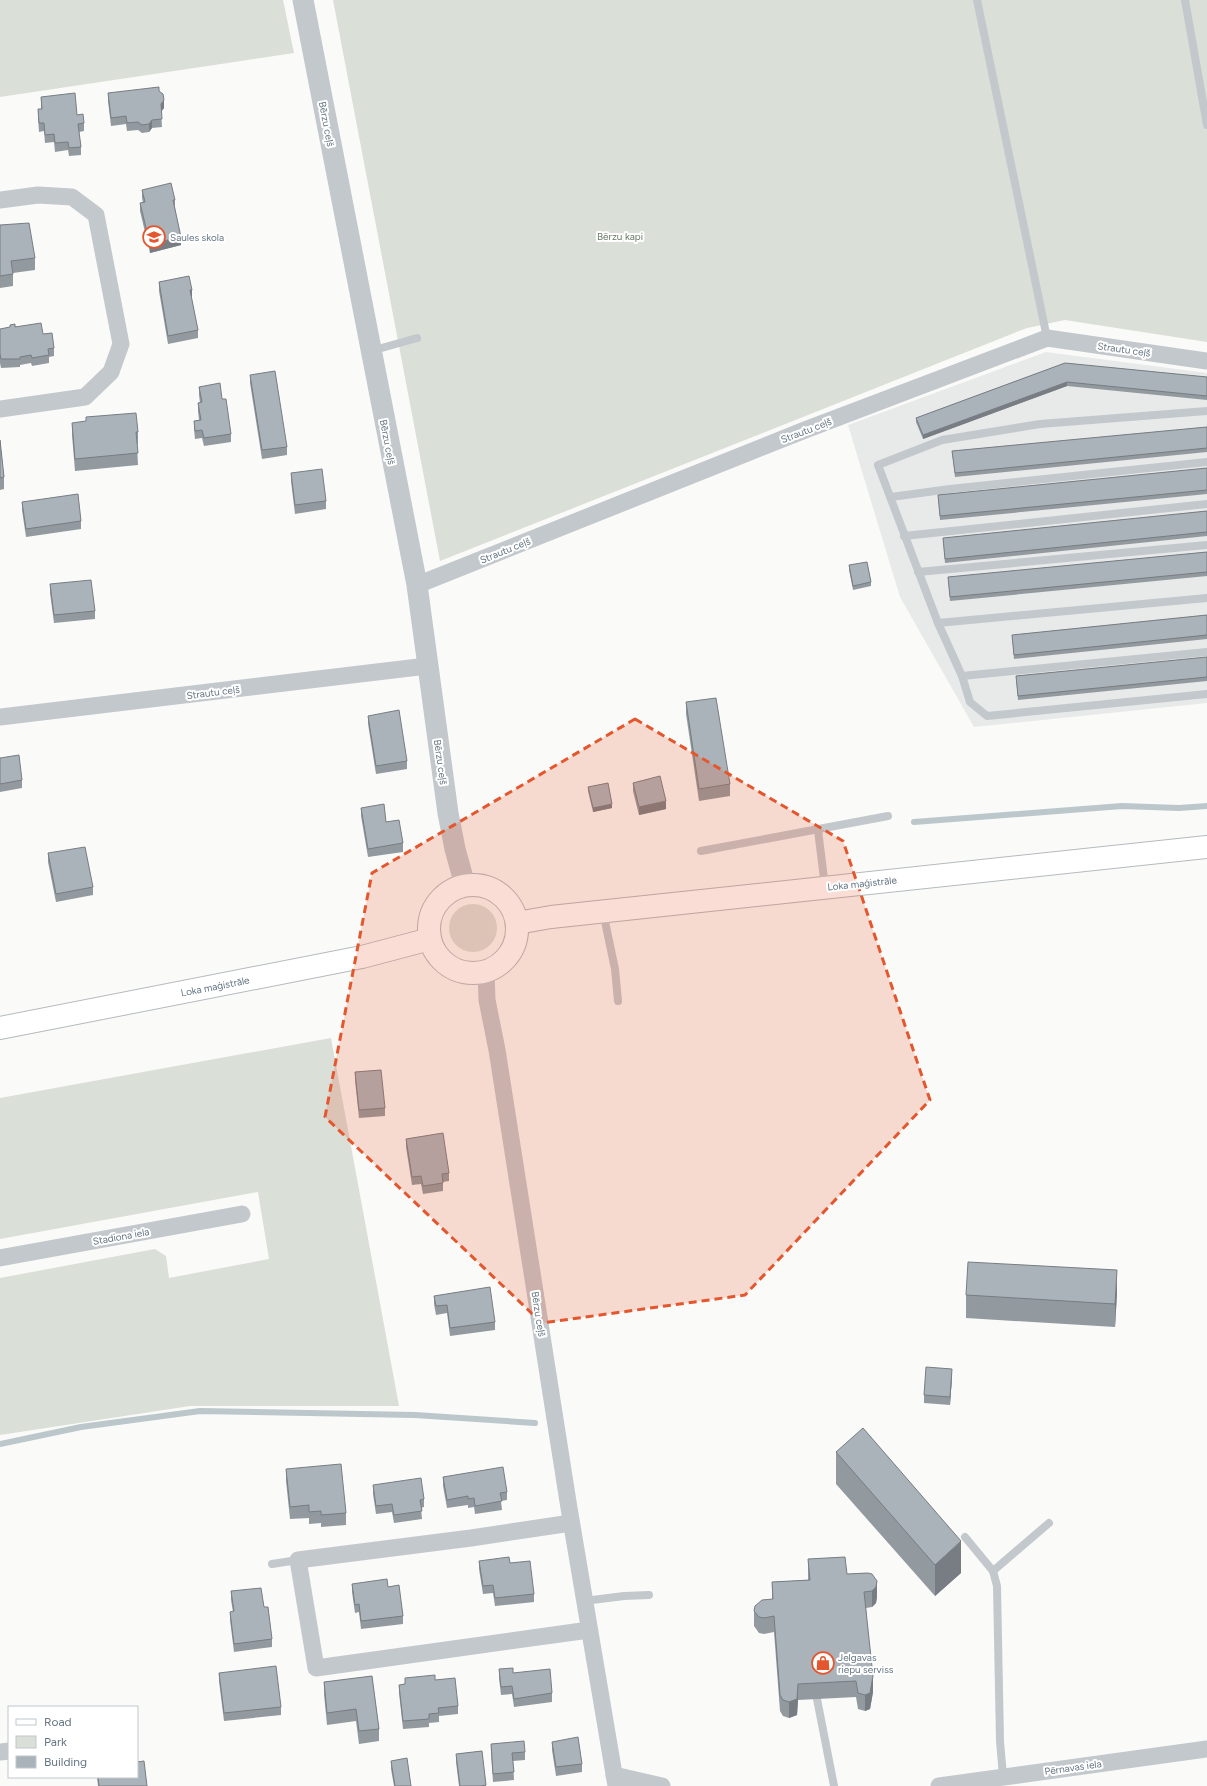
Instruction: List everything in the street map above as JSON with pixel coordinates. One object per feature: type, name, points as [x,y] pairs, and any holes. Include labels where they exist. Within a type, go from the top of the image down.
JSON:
[{"type":"main road","name":"Loka maģistrāle","points":[[517,923],[603,911],[1207,847]]},
{"type":"main road","points":[[480,884],[493,890],[504,898],[512,909],[517,923],[516,938],[510,952],[500,964],[486,971],[472,973],[458,970],[445,964],[436,953],[430,940],[429,925],[432,911],[440,899],[452,890],[466,885],[480,884]]},
{"type":"main road","name":"Loka maģistrāle","points":[[0,1028],[362,957],[430,940]]},
{"type":"street","name":"Bērzu ceļš","points":[[303,0],[416,585],[455,850],[466,885]]},
{"type":"street","points":[[0,200],[38,195],[72,197],[96,215],[121,344],[112,372],[85,397],[0,409]]},
{"type":"street","name":"Strautu ceļš","points":[[416,585],[805,430],[1047,338],[1207,361]]},
{"type":"street","name":"Strautu ceļš","points":[[0,717],[427,666]]},
{"type":"street","name":"Bērzu ceļš","points":[[486,971],[487,1000],[498,1050],[571,1523],[615,1781]]},
{"type":"street","name":"Stadiona iela","points":[[0,1258],[242,1214]]},
{"type":"street","points":[[571,1523],[471,1538],[298,1560],[316,1668],[589,1630]]},
{"type":"street","name":"Pērnavas iela","points":[[939,1786],[1207,1749]]},
{"type":"street","points":[[615,1781],[662,1786]]},
{"type":"lane","points":[[978,0],[1047,338]]},
{"type":"lane","points":[[1185,0],[1207,125]]},
{"type":"lane","points":[[370,351],[417,338]]},
{"type":"lane","points":[[1207,411],[1040,424],[942,440],[878,465],[938,623],[962,676],[970,702],[987,716],[1207,694]]},
{"type":"lane","points":[[891,497],[950,489],[1207,462]]},
{"type":"lane","points":[[904,536],[1207,504]]},
{"type":"lane","points":[[918,572],[1207,545]]},
{"type":"lane","points":[[938,623],[1207,598]]},
{"type":"lane","points":[[962,676],[1207,652]]},
{"type":"lane","points":[[701,851],[888,816]]},
{"type":"lane","points":[[818,830],[825,887]]},
{"type":"lane","points":[[603,911],[615,969],[618,1001]]},
{"type":"lane","points":[[992,1571],[1049,1523]]},
{"type":"lane","points":[[965,1537],[992,1571],[997,1586],[1000,1741],[1003,1776]]},
{"type":"lane","points":[[272,1564],[298,1560]]},
{"type":"lane","points":[[584,1601],[624,1596],[649,1595]]},
{"type":"lane","points":[[817,1699],[834,1786]]},
{"type":"highlighted area","points":[[635,719],[843,841],[930,1100],[745,1295],[542,1323],[325,1117],[372,873]]},
{"type":"shaded area","points":[[1046,352],[1207,373],[1207,703],[974,727],[900,597],[848,425]]},
{"type":"green space","points":[[0,0],[283,0],[294,53],[0,97]]},
{"type":"green space","name":"Bērzu kapi","points":[[333,0],[1207,0],[1207,342],[1065,320],[1027,328],[440,561]]},
{"type":"green space","points":[[468,904],[478,904],[490,911],[497,923],[497,933],[490,945],[478,952],[468,952],[460,948],[453,941],[449,933],[449,923],[453,915],[460,908]]},
{"type":"green space","points":[[331,1038],[399,1406],[190,1406],[0,1435],[0,1278],[155,1249],[166,1256],[169,1278],[269,1259],[258,1192],[0,1239],[0,1098]]},
{"type":"building","points":[[159,87],[159,91],[163,94],[164,100],[161,104],[162,119],[152,120],[149,124],[142,125],[138,122],[127,123],[126,116],[111,118],[108,93]]},
{"type":"building","points":[[75,93],[77,115],[83,114],[84,123],[78,124],[81,147],[69,148],[68,142],[55,143],[54,134],[45,135],[44,123],[39,123],[38,109],[42,109],[41,97]]},
{"type":"building","points":[[171,183],[181,237],[150,244],[140,203],[145,202],[142,190]]},
{"type":"building","points":[[29,223],[35,258],[11,261],[13,274],[0,276],[0,225]]},
{"type":"building","points":[[189,276],[192,290],[190,290],[198,330],[168,336],[159,282]]},
{"type":"building","points":[[41,323],[43,334],[52,333],[54,348],[48,349],[49,355],[32,358],[31,355],[20,357],[20,359],[1,359],[0,329],[10,327],[10,325],[15,324],[15,327]]},
{"type":"building","points":[[1065,363],[1207,377],[1207,396],[1067,382],[923,435],[916,418]]},
{"type":"building","points":[[275,371],[287,447],[262,450],[250,375]]},
{"type":"building","points":[[220,383],[222,399],[226,399],[231,434],[204,438],[202,430],[195,431],[194,421],[201,420],[198,403],[202,402],[199,387]]},
{"type":"building","points":[[136,413],[138,453],[75,459],[72,423],[86,421],[86,417]]},
{"type":"building","points":[[1207,427],[1207,448],[955,473],[952,451]]},
{"type":"building","points":[[0,440],[4,477],[0,478]]},
{"type":"building","points":[[1207,468],[1207,490],[940,516],[938,495]]},
{"type":"building","points":[[322,469],[326,501],[295,505],[291,473]]},
{"type":"building","points":[[78,494],[81,521],[26,529],[22,502]]},
{"type":"building","points":[[1207,511],[1207,532],[945,559],[943,538]]},
{"type":"building","points":[[1207,552],[1207,572],[950,597],[948,577]]},
{"type":"building","points":[[867,562],[871,582],[853,586],[849,565]]},
{"type":"building","points":[[91,580],[95,611],[54,615],[50,584]]},
{"type":"building","points":[[1207,615],[1207,635],[1014,655],[1012,635]]},
{"type":"building","points":[[1207,657],[1207,677],[1018,696],[1016,676]]},
{"type":"building","points":[[716,698],[730,784],[699,789],[686,702]]},
{"type":"building","points":[[399,710],[407,761],[376,766],[368,716]]},
{"type":"building","points":[[19,755],[22,780],[0,784],[0,758]]},
{"type":"building","points":[[660,776],[666,801],[639,807],[633,783]]},
{"type":"building","points":[[608,783],[612,804],[593,808],[588,787]]},
{"type":"building","points":[[384,804],[386,822],[399,820],[403,843],[368,849],[361,808]]},
{"type":"building","points":[[85,847],[93,887],[56,894],[48,853]]},
{"type":"building","points":[[381,1070],[385,1108],[359,1110],[355,1072]]},
{"type":"building","points":[[443,1133],[449,1173],[442,1174],[443,1183],[423,1186],[421,1176],[412,1177],[406,1139]]},
{"type":"building","points":[[968,1262],[1117,1270],[1115,1304],[966,1295]]},
{"type":"building","points":[[490,1287],[495,1322],[450,1328],[447,1305],[436,1306],[434,1296]]},
{"type":"building","points":[[926,1367],[952,1369],[950,1397],[924,1395]]},
{"type":"building","points":[[863,1428],[961,1541],[935,1565],[836,1452]]},
{"type":"building","points":[[341,1464],[346,1513],[321,1515],[321,1511],[309,1512],[309,1505],[290,1507],[286,1469]]},
{"type":"building","points":[[503,1467],[507,1492],[500,1493],[502,1501],[475,1506],[474,1498],[468,1499],[468,1496],[447,1500],[443,1477]]},
{"type":"building","points":[[421,1478],[424,1499],[420,1500],[422,1511],[394,1515],[392,1504],[376,1506],[373,1485]]},
{"type":"building","points":[[509,1557],[510,1563],[530,1561],[534,1594],[495,1598],[493,1585],[483,1586],[479,1561]]},
{"type":"building","name":"Jelgavas riepu serviss","points":[[845,1557],[847,1574],[868,1573],[872,1574],[877,1581],[876,1587],[872,1591],[864,1592],[873,1676],[870,1693],[865,1695],[858,1693],[856,1681],[798,1684],[797,1699],[789,1702],[783,1700],[780,1695],[774,1616],[764,1618],[759,1617],[754,1611],[755,1606],[762,1600],[773,1599],[772,1582],[810,1580],[808,1559]]},
{"type":"building","points":[[387,1579],[388,1587],[399,1585],[403,1616],[361,1621],[359,1604],[355,1605],[352,1584]]},
{"type":"building","points":[[261,1588],[264,1607],[268,1607],[272,1639],[234,1644],[230,1612],[234,1611],[231,1591]]},
{"type":"building","points":[[276,1666],[281,1707],[224,1713],[219,1673]]},
{"type":"building","points":[[513,1668],[513,1673],[550,1669],[552,1693],[514,1699],[512,1686],[501,1687],[499,1669]]},
{"type":"building","points":[[435,1675],[435,1680],[455,1678],[458,1706],[438,1708],[439,1713],[429,1714],[429,1719],[403,1721],[399,1685],[405,1684],[405,1678]]},
{"type":"building","points":[[372,1676],[379,1729],[359,1731],[356,1709],[327,1713],[324,1682]]},
{"type":"building","points":[[578,1737],[582,1764],[556,1767],[552,1742]]},
{"type":"building","points":[[524,1741],[525,1752],[512,1753],[514,1772],[493,1774],[491,1744]]},
{"type":"building","points":[[482,1751],[486,1785],[460,1786],[456,1754]]},
{"type":"building","points":[[407,1758],[411,1786],[395,1786],[391,1761]]},
{"type":"building","points":[[144,1761],[147,1786],[99,1786],[98,1778],[138,1778],[138,1762]]},
{"type":"waterway","points":[[914,822],[1122,806],[1179,808],[1207,806]]},
{"type":"waterway","points":[[0,1444],[81,1427],[200,1411],[415,1415],[535,1423]]},
{"type":"place","name":"Saules skola","points":[[154,237]]},
{"type":"place","name":"Jelgavas riepu serviss","points":[[823,1663]]}]
